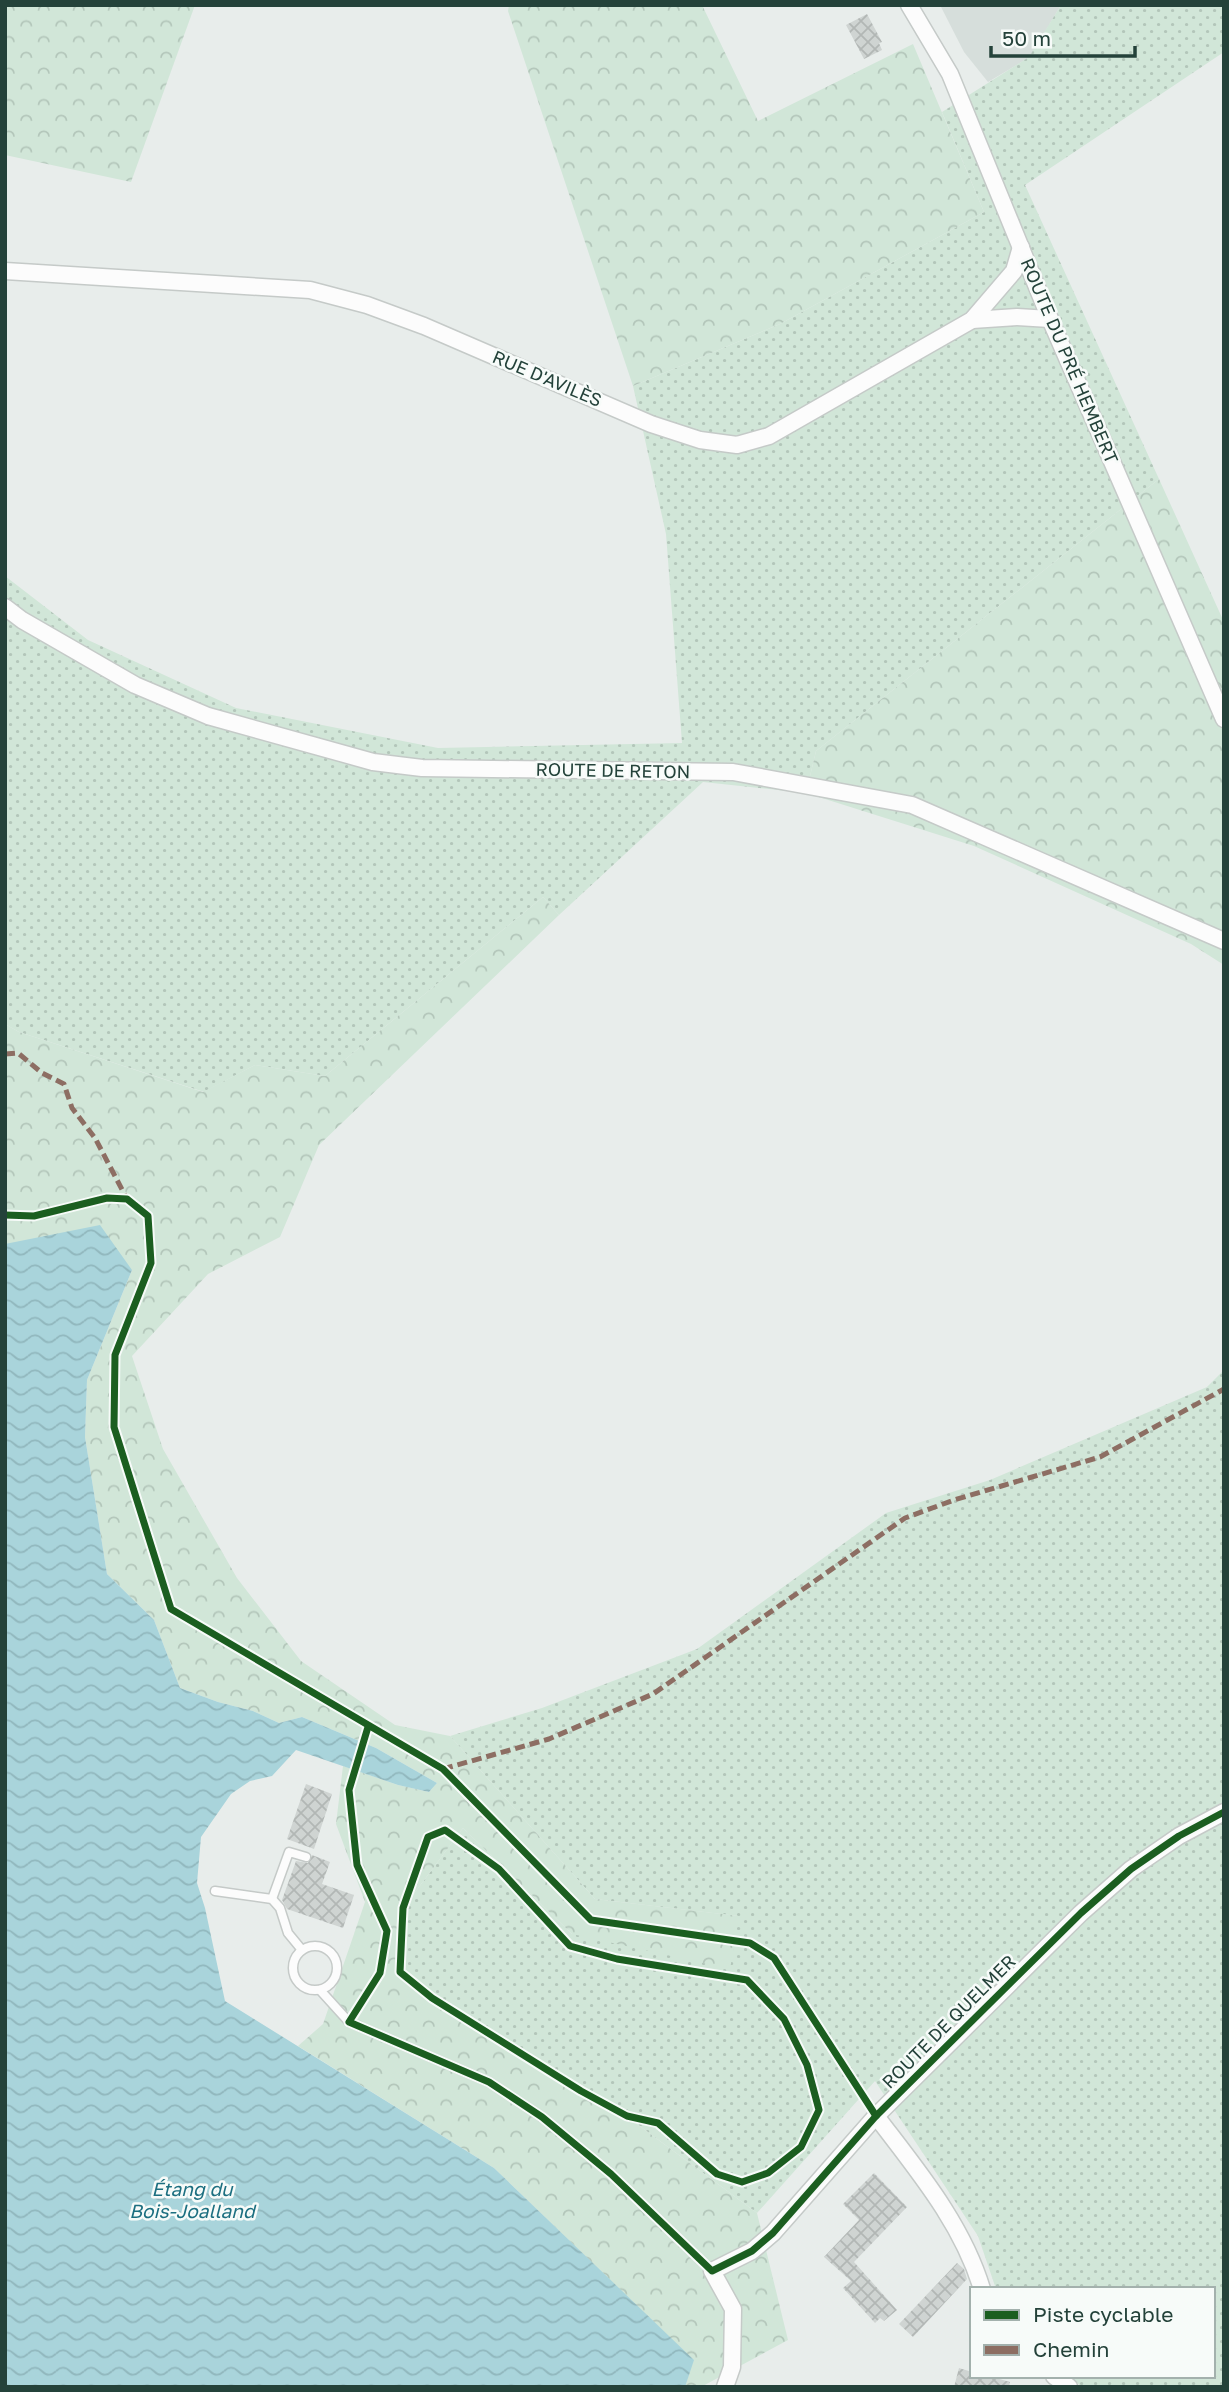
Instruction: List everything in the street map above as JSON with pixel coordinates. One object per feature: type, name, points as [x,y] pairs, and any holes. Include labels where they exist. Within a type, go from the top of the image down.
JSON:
[{"type":"street","name":"ROUTE DU PRÉ HEMBERT","points":[[909,5],[950,74],[1050,319],[1224,719]]},
{"type":"street","name":"RUE D'AVILÈS","points":[[5,271],[310,290],[366,305],[424,326],[651,424],[700,440],[737,445],[769,436],[972,320],[1014,271],[1021,247]]},
{"type":"street","points":[[972,320],[1017,317],[1050,319]]},
{"type":"street","name":"ROUTE DE RETON","points":[[5,607],[22,620],[135,685],[208,716],[373,762],[433,768],[733,772],[912,805],[1224,941]]},
{"type":"street","name":"ROUTE DE QUELMER","points":[[712,2271],[752,2251],[774,2234],[876,2116],[1081,1913],[1141,1863],[1179,1836],[1224,1812]]},
{"type":"street","points":[[876,2116],[932,2191],[963,2239],[981,2287]]},
{"type":"street","points":[[712,2271],[733,2309],[732,2367],[725,2387]]},
{"type":"lane","points":[[272,1899],[289,1852],[306,1857]]},
{"type":"lane","points":[[215,1891],[272,1899],[280,1908],[288,1933],[302,1950]]},
{"type":"lane","points":[[308,1947],[323,1947],[334,1956],[338,1970],[327,1988],[305,1989],[295,1978],[293,1962],[302,1950],[308,1947]]},
{"type":"lane","points":[[320,1990],[349,2022],[489,2082],[542,2117],[611,2174],[712,2271]]},
{"type":"shaded area","points":[[940,5],[1061,5],[1030,57],[988,82],[964,52]]},
{"type":"green space","points":[[5,5],[195,5],[131,182],[5,155]]},
{"type":"green space","points":[[509,5],[702,5],[758,121],[913,44],[984,212],[780,324],[633,386],[508,11]]},
{"type":"green space","points":[[1061,5],[1224,5],[1224,52],[1025,185],[1159,479],[816,751],[806,793],[703,782],[559,915],[543,897],[325,1076],[255,1065],[204,1092],[19,1032],[5,1024],[5,576],[88,640],[236,708],[438,748],[682,743],[666,534],[633,386],[780,324],[984,212],[942,112],[1029,57]]},
{"type":"green space","points":[[1159,479],[1224,622],[1224,965],[1191,944],[974,846],[806,793],[816,751]]},
{"type":"green space","points":[[543,897],[559,915],[319,1145],[280,1237],[208,1274],[132,1356],[163,1449],[237,1578],[301,1661],[395,1725],[450,1736],[595,1899],[739,1916],[730,1969],[572,1934],[463,1828],[407,1903],[397,1971],[610,2104],[757,2213],[788,2340],[701,2387],[685,2387],[693,2360],[494,2168],[298,2046],[323,2024],[365,1902],[336,1824],[343,1766],[398,1785],[429,1792],[437,1783],[376,1748],[302,1717],[279,1723],[253,1711],[180,1688],[154,1620],[107,1574],[85,1437],[87,1380],[132,1270],[5,1244],[5,1024],[19,1032],[203,1092],[255,1065],[325,1076]]},
{"type":"green space","points":[[1224,1370],[1224,2387],[1082,2387],[1071,2378],[1215,2378],[1215,2287],[995,2287],[978,2236],[875,2081],[757,2213],[610,2104],[397,1971],[407,1903],[463,1828],[572,1934],[738,1916],[595,1899],[450,1736],[542,1708],[697,1649],[886,1513],[990,1480],[1207,1387]]},
{"type":"water","name":"Étang du Bois-Joalland","points":[[100,1225],[132,1270],[87,1380],[85,1437],[107,1574],[154,1620],[180,1688],[253,1711],[279,1723],[302,1717],[376,1748],[437,1783],[429,1792],[398,1785],[296,1750],[272,1776],[250,1781],[231,1794],[201,1837],[197,1883],[225,2001],[494,2168],[694,2360],[685,2387],[5,2387],[5,1244]]},
{"type":"building","points":[[867,14],[882,42],[879,43],[882,50],[864,59],[846,25]]},
{"type":"building","points":[[306,1784],[332,1794],[314,1849],[287,1839]]},
{"type":"building","points":[[312,1855],[330,1862],[322,1884],[354,1895],[343,1928],[287,1909],[282,1900],[296,1861],[308,1863]]},
{"type":"building","points":[[874,2173],[907,2207],[854,2262],[897,2310],[884,2321],[880,2318],[875,2323],[843,2288],[851,2281],[824,2257],[859,2220],[843,2204]]},
{"type":"building","points":[[957,2263],[964,2269],[967,2279],[913,2337],[899,2324]]},
{"type":"building","points":[[959,2368],[970,2371],[970,2378],[996,2378],[1010,2382],[1009,2387],[954,2387]]},
{"type":"marked path","points":[[5,1054],[18,1053],[42,1073],[64,1084],[72,1108],[95,1138],[127,1199]]},
{"type":"marked path","points":[[443,1769],[549,1739],[653,1694],[905,1518],[954,1500],[1100,1457],[1224,1389]]},
{"type":"cycle path","points":[[5,1215],[34,1216],[107,1198],[127,1199],[148,1216],[151,1263],[115,1355],[114,1427],[171,1609],[443,1769],[591,1920],[750,1943],[774,1958],[876,2116]]},
{"type":"cycle path","points":[[368,1727],[349,1790],[357,1865],[387,1931],[380,1973],[349,2022],[489,2082],[542,2117],[611,2174],[712,2271],[752,2251],[773,2233],[876,2116],[1081,1913],[1131,1869],[1179,1836],[1224,1812]]},
{"type":"cycle path","points":[[445,1830],[499,1869],[570,1946],[617,1959],[747,1980],[784,2019],[807,2065],[819,2110],[801,2147],[768,2173],[742,2182],[717,2174],[658,2123],[627,2116],[581,2091],[432,1998],[400,1972],[403,1908],[428,1837],[445,1830]]}]
